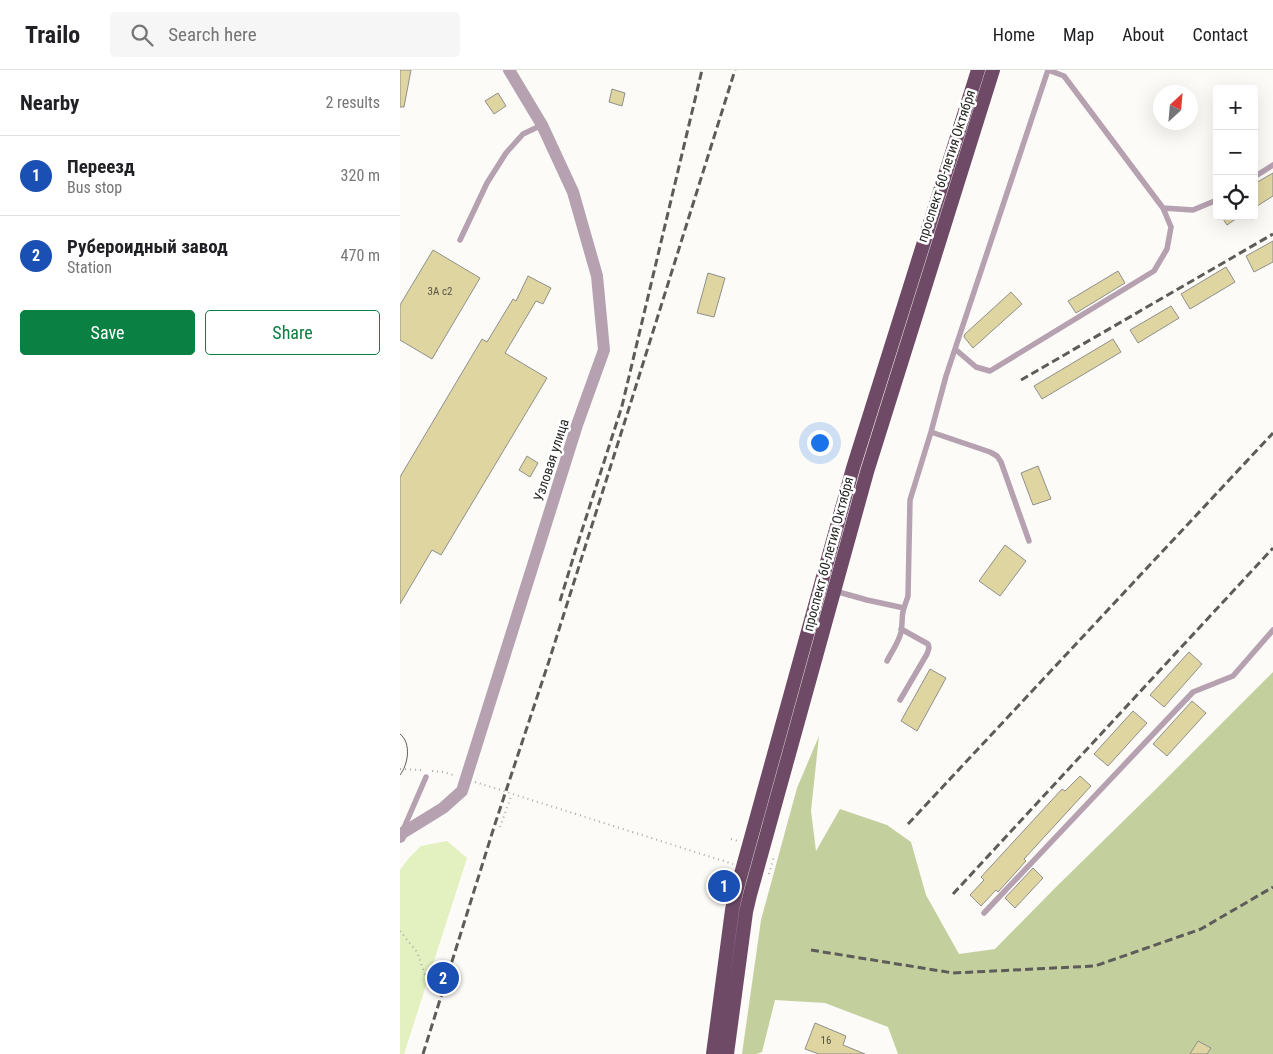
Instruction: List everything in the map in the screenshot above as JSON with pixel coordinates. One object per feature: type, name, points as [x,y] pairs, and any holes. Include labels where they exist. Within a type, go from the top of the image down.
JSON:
[{"type":"highway","name":"проспект 60-летия Октября","points":[[727,1054],[746,912],[828,589],[862,441],[978,70]]},
{"type":"highway","name":"проспект 60-летия Октября","points":[[713,1054],[736,892],[828,589],[993,70]]},
{"type":"street","name":"Узловая улица","points":[[400,834],[443,808],[462,790],[577,424],[604,350],[597,276],[574,192],[542,125],[509,70]]},
{"type":"lane","points":[[887,660],[897,643],[902,629],[902,616],[908,596],[910,500],[946,376],[955,349],[1048,70],[1064,76],[1164,208],[1171,227],[1167,249],[1154,271],[990,371],[976,368],[955,349]]},
{"type":"lane","points":[[460,240],[487,183],[506,153],[523,134],[542,125]]},
{"type":"lane","points":[[1257,175],[1273,165]]},
{"type":"lane","points":[[1164,208],[1193,210],[1213,202]]},
{"type":"lane","points":[[931,432],[997,456],[1001,462],[1029,541]]},
{"type":"lane","points":[[828,589],[904,608]]},
{"type":"lane","points":[[900,700],[930,648],[928,644],[902,629]]},
{"type":"lane","points":[[984,913],[1192,692],[1233,676],[1273,630]]},
{"type":"lane","points":[[400,834],[426,777]]},
{"type":"path","points":[[400,769],[419,770]]},
{"type":"path","points":[[444,772],[461,778]]},
{"type":"path","points":[[469,780],[740,866]]},
{"type":"path","points":[[500,827],[512,794]]},
{"type":"path","points":[[768,875],[774,856]]},
{"type":"path","points":[[400,931],[417,952],[427,980]]},
{"type":"green space","points":[[1273,672],[1273,1054],[898,1054],[888,1027],[825,1003],[775,1000],[762,1052],[742,1054],[761,920],[797,788],[819,736],[811,811],[816,851],[840,809],[887,825],[911,842],[926,895],[959,954],[995,949]]},
{"type":"green space","points":[[447,841],[467,858],[404,1054],[400,1054],[400,870],[421,846]]},
{"type":"building","points":[[400,70],[411,70],[404,107],[400,107]]},
{"type":"building","points":[[612,89],[625,93],[622,106],[609,102]]},
{"type":"building","points":[[498,93],[506,106],[494,114],[485,101]]},
{"type":"building","points":[[1273,173],[1273,196],[1258,205],[1258,182]]},
{"type":"building","points":[[1224,220],[1234,220],[1227,225]]},
{"type":"building","points":[[1273,241],[1273,262],[1254,272],[1246,256]]},
{"type":"building","points":[[433,250],[480,278],[432,359],[400,340],[400,305]]},
{"type":"building","points":[[1226,267],[1235,282],[1190,309],[1181,294]]},
{"type":"building","points":[[1118,271],[1125,283],[1076,313],[1068,301]]},
{"type":"building","points":[[708,273],[725,278],[714,317],[697,313]]},
{"type":"building","points":[[528,276],[551,288],[543,304],[536,301],[505,353],[547,378],[441,555],[432,550],[400,604],[400,477],[482,339],[487,342],[513,299],[516,301]]},
{"type":"building","points":[[1011,292],[1022,304],[973,348],[964,337],[965,334]]},
{"type":"building","points":[[1171,306],[1179,318],[1138,343],[1130,330]]},
{"type":"building","points":[[1113,339],[1121,352],[1042,399],[1034,386]]},
{"type":"building","points":[[527,456],[538,463],[530,477],[519,470]]},
{"type":"building","points":[[1038,466],[1051,499],[1033,505],[1021,473]]},
{"type":"building","points":[[1005,545],[1026,561],[1000,596],[979,581]]},
{"type":"building","points":[[1189,652],[1202,664],[1164,707],[1150,695]]},
{"type":"building","points":[[930,669],[946,678],[917,731],[901,721]]},
{"type":"building","points":[[1192,701],[1206,713],[1167,756],[1153,744]]},
{"type":"building","points":[[1133,711],[1147,723],[1108,766],[1094,754]]},
{"type":"building","points":[[1080,776],[1091,786],[1024,859],[1026,861],[998,892],[996,890],[981,906],[970,895],[984,880],[981,877],[1062,789],[1065,791]]},
{"type":"building","points":[[1033,868],[1043,878],[1015,908],[1005,898]]},
{"type":"building","points":[[815,1023],[846,1036],[843,1045],[865,1054],[819,1054],[805,1049]]},
{"type":"building","points":[[1198,1041],[1211,1048],[1207,1054],[1190,1054]]},
{"type":"tram line","points":[[400,734],[404,738],[408,754],[400,775]]},
{"type":"railway","points":[[560,601],[622,406],[702,70]]},
{"type":"railway","points":[[423,1054],[735,70]]},
{"type":"railway","points":[[1021,380],[1273,234]]},
{"type":"railway","points":[[908,824],[1273,433]]},
{"type":"railway","points":[[953,894],[1273,548]]},
{"type":"railway","points":[[811,950],[953,973],[1095,966],[1201,929],[1273,887]]},
{"type":"place","name":"Переезд","points":[[724,886]]},
{"type":"place","name":"Рубероидный завод","points":[[443,978]]}]
